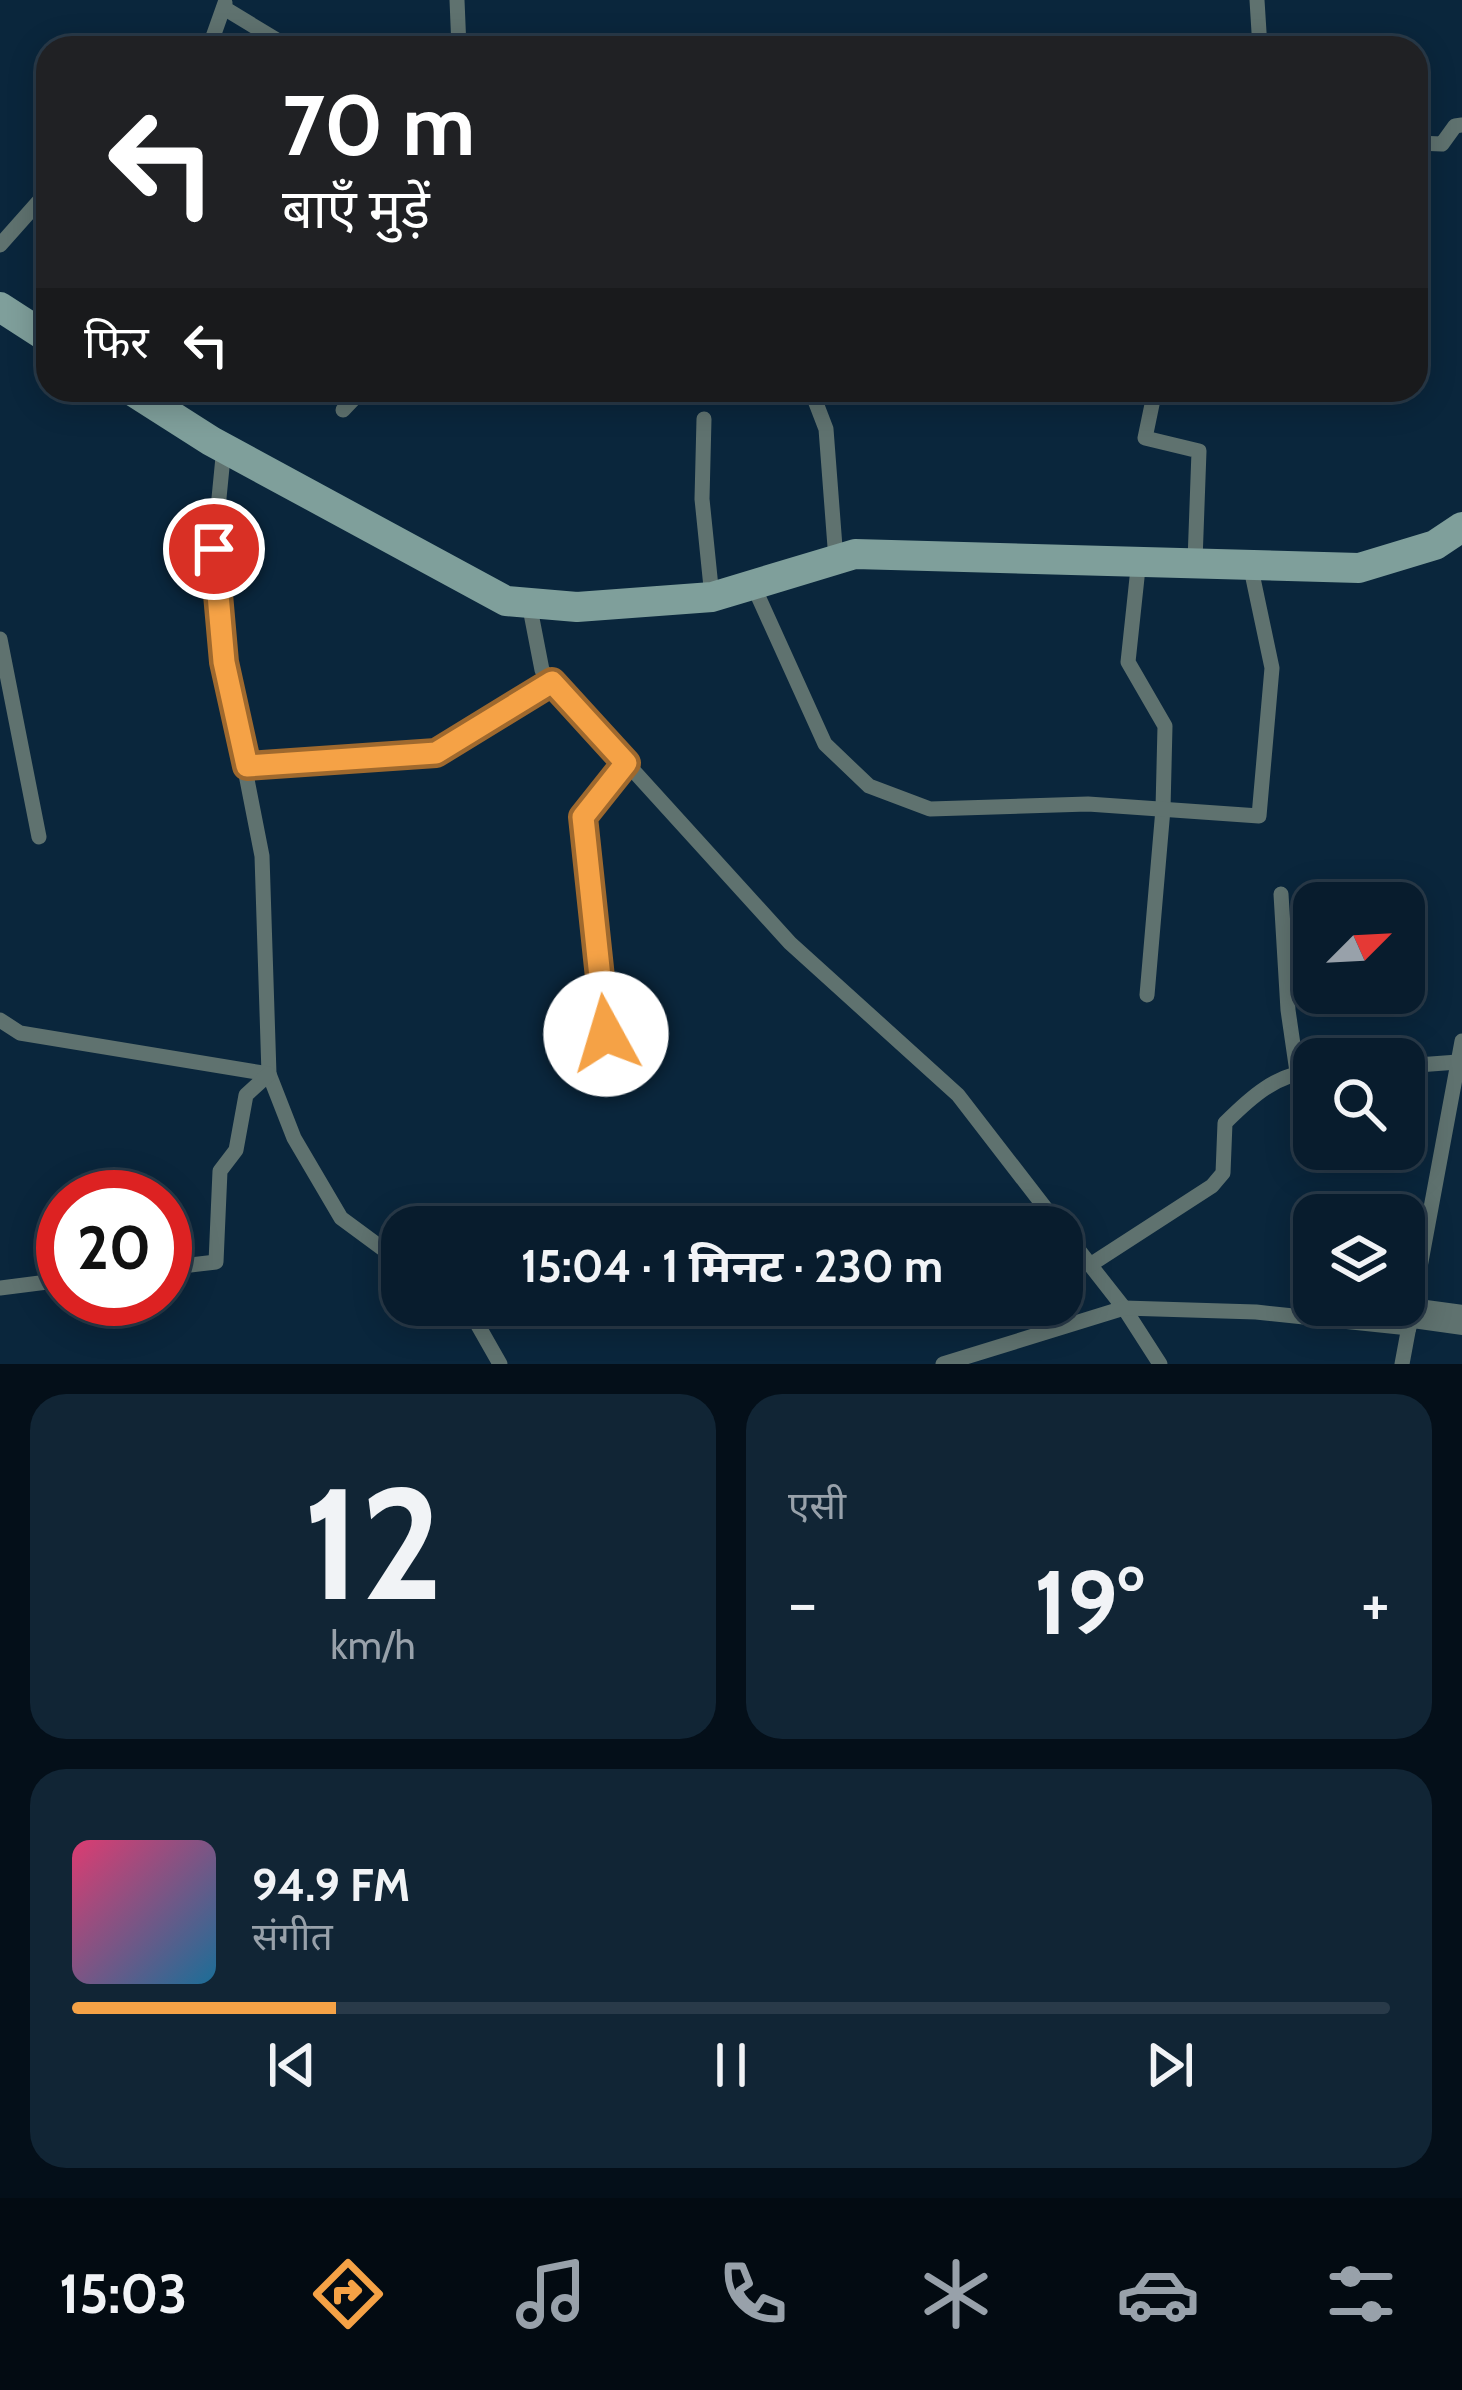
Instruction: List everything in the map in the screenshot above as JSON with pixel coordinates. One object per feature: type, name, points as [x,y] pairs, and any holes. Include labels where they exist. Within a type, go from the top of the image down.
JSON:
[{"type":"street","points":[[0,307],[36,330]]},
{"type":"street","points":[[151,402],[506,601],[577,607],[712,597],[855,554],[1359,568],[1435,544],[1462,527]]},
{"type":"street","points":[[1425,1320],[1462,1320]]},
{"type":"lane","points":[[457,0],[458,36]]},
{"type":"lane","points":[[1257,0],[1259,36]]},
{"type":"lane","points":[[213,36],[225,4],[272,36]]},
{"type":"lane","points":[[1428,143],[1442,144],[1455,125],[1462,125]]},
{"type":"lane","points":[[0,245],[36,204]]},
{"type":"lane","points":[[343,410],[351,402]]},
{"type":"lane","points":[[816,402],[826,429],[836,560]]},
{"type":"lane","points":[[1152,402],[1145,438],[1198,451],[1195,561]]},
{"type":"lane","points":[[704,418],[702,499],[712,597]]},
{"type":"lane","points":[[224,447],[214,549],[224,662],[262,856],[269,1074],[294,1138],[341,1218],[381,1248]]},
{"type":"lane","points":[[1139,559],[1129,662],[1165,726],[1147,994]]},
{"type":"lane","points":[[753,585],[826,744],[869,786],[930,809],[1088,804],[1259,816],[1272,668],[1250,564]]},
{"type":"lane","points":[[529,603],[542,670],[552,682],[790,943],[958,1096],[1044,1206]]},
{"type":"lane","points":[[0,640],[39,837]]},
{"type":"lane","points":[[247,766],[436,753],[552,682]]},
{"type":"lane","points":[[606,1034],[583,817],[626,763]]},
{"type":"lane","points":[[1281,894],[1288,1010],[1296,1038]]},
{"type":"lane","points":[[0,1021],[20,1033],[269,1074]]},
{"type":"lane","points":[[1425,1239],[1462,1040]]},
{"type":"lane","points":[[1425,1064],[1458,1062]]},
{"type":"lane","points":[[192,1265],[216,1262],[220,1171],[236,1150],[246,1095],[269,1074]]},
{"type":"lane","points":[[1090,1265],[1211,1186],[1223,1173],[1225,1123],[1253,1094],[1293,1076]]},
{"type":"lane","points":[[1083,1256],[1160,1364]]},
{"type":"lane","points":[[0,1288],[36,1283]]},
{"type":"lane","points":[[943,1364],[1124,1308],[1293,1314]]},
{"type":"lane","points":[[478,1326],[500,1364]]},
{"type":"lane","points":[[1402,1364],[1409,1326]]},
{"type":"route","points":[[214,549],[224,662],[247,766],[436,753],[552,682],[626,763],[583,817],[606,1034]]}]
